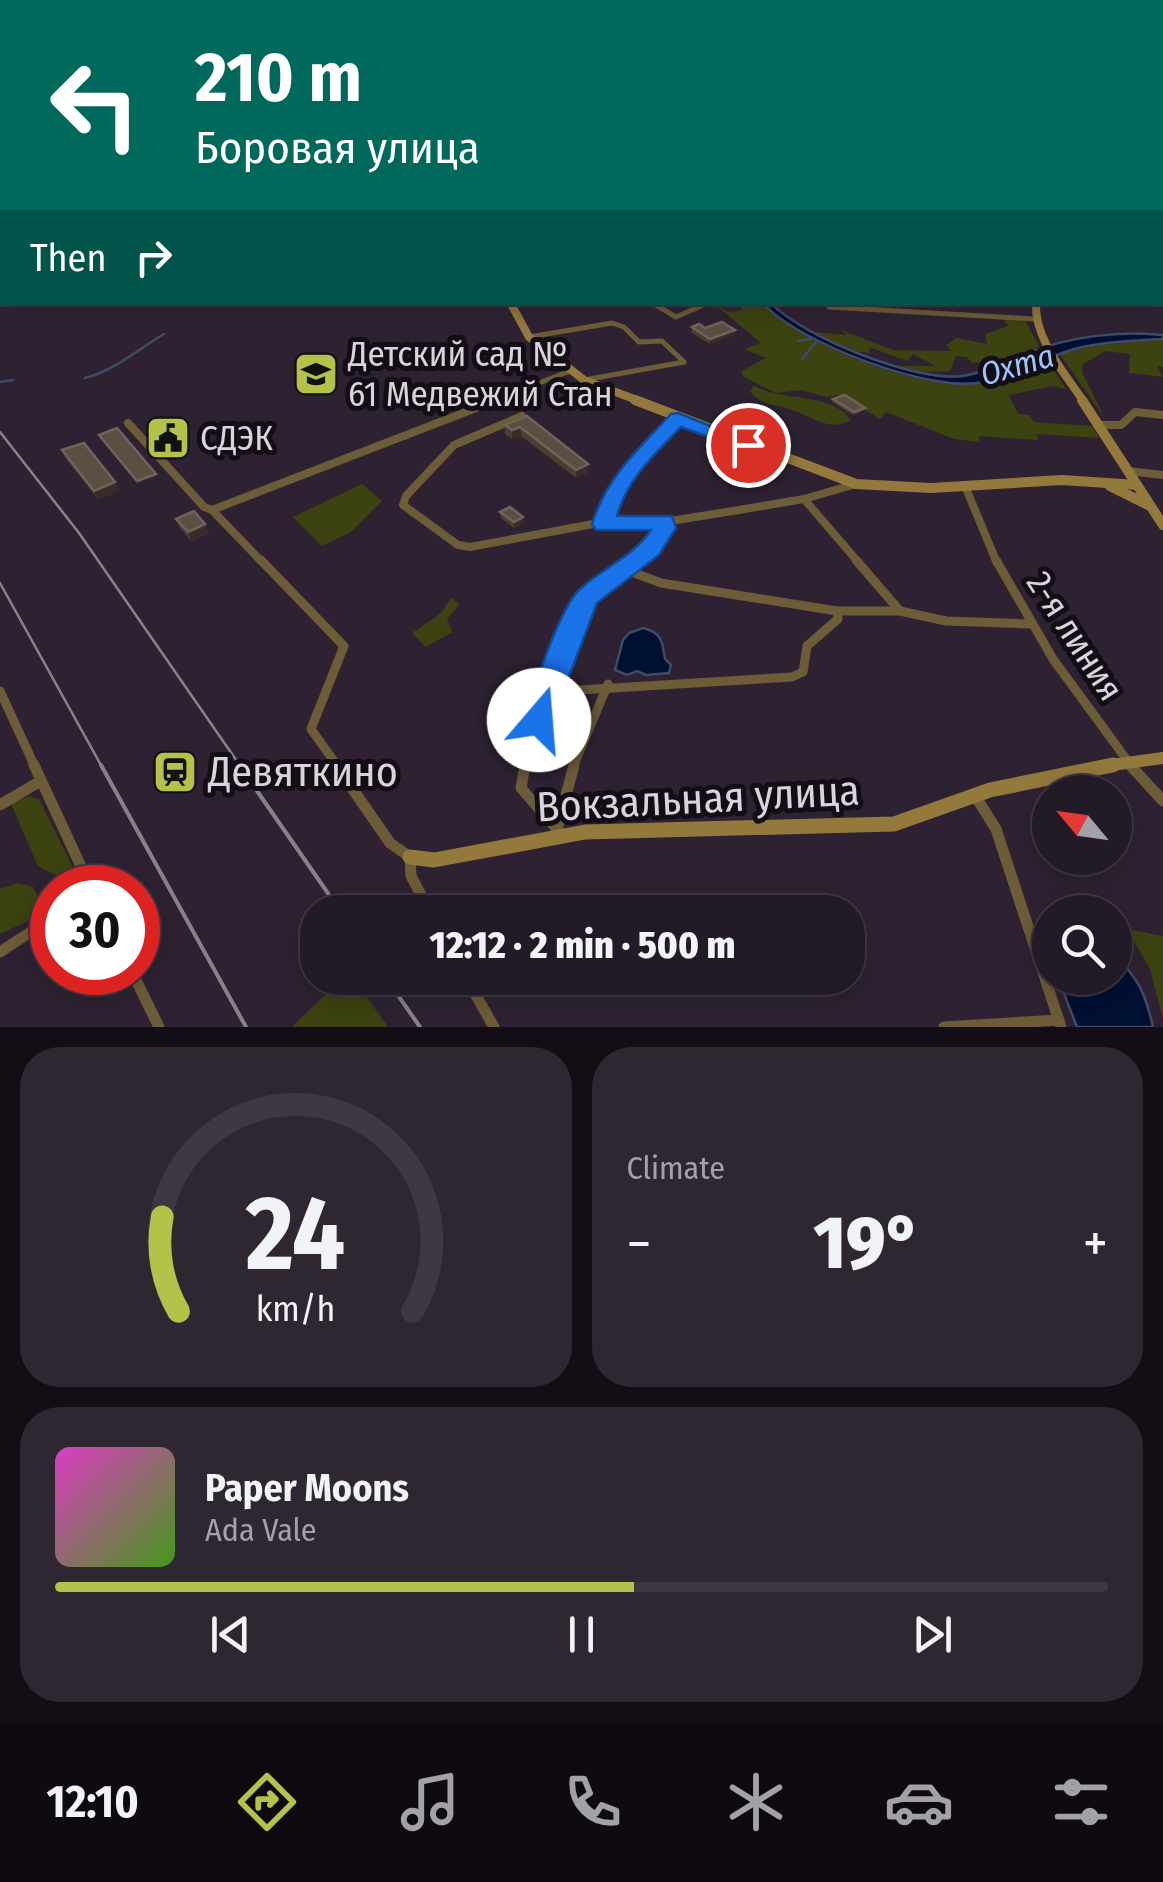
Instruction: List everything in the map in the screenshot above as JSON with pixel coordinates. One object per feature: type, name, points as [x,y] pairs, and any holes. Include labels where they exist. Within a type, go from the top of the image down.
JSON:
[{"type":"street","points":[[512,305],[529,337],[584,380],[856,484]]},
{"type":"street","points":[[656,305],[676,318],[704,305]]},
{"type":"street","points":[[1036,305],[1034,319],[1042,337],[1163,525]]},
{"type":"street","points":[[829,307],[1034,319]]},
{"type":"street","points":[[529,337],[612,323],[639,342],[662,341],[684,362],[584,380]]},
{"type":"street","points":[[212,510],[570,371]]},
{"type":"street","points":[[1098,425],[1121,425],[1136,412],[1163,415]]},
{"type":"street","points":[[522,416],[450,448],[406,496],[404,505],[408,511],[464,546],[604,524],[664,522],[804,500],[856,484],[966,486],[1047,480],[1137,485]]},
{"type":"street","points":[[604,524],[612,496],[622,481],[678,418]]},
{"type":"street","points":[[128,423],[204,507],[212,510],[344,646],[313,721],[314,736],[390,843],[410,857],[411,876],[421,895]]},
{"type":"street","points":[[1128,471],[1163,475]]},
{"type":"street","points":[[1104,483],[1150,506]]},
{"type":"street","name":"2-я линия","points":[[966,486],[990,551],[1029,624],[1128,763],[1163,801]]},
{"type":"street","points":[[804,500],[900,611]]},
{"type":"street","points":[[608,684],[604,701],[585,733],[560,831],[535,808],[521,788],[547,692],[586,598],[650,549],[664,522]]},
{"type":"street","points":[[624,569],[661,583],[837,611],[900,611],[946,621],[1029,624]]},
{"type":"street","points":[[547,692],[608,684],[646,686],[792,677],[803,672],[803,647],[810,637],[838,619],[837,611]]},
{"type":"street","points":[[0,691],[80,865]]},
{"type":"street","name":"Вокзальная улица","points":[[410,857],[434,860],[560,831],[894,824],[935,812],[974,794],[1046,776],[1163,758]]},
{"type":"street","points":[[0,805],[40,782]]},
{"type":"street","points":[[944,1027],[1060,1024],[996,828],[974,794]]},
{"type":"street","points":[[0,952],[30,932]]},
{"type":"street","points":[[143,995],[158,1027]]},
{"type":"street","points":[[476,995],[494,1027]]},
{"type":"green space","points":[[715,305],[729,312],[742,310],[741,305],[765,305],[804,335],[833,349],[929,381],[981,383],[1046,358],[1066,389],[1053,386],[1009,395],[1018,414],[1029,415],[1034,422],[1092,426],[1099,438],[1037,434],[1038,440],[979,436],[979,442],[954,439],[886,412],[880,419],[841,395],[827,397],[801,390],[776,393],[742,376],[742,371],[766,358],[744,349],[761,343]]},
{"type":"green space","points":[[1002,317],[1026,322],[1039,346],[1008,361],[972,363],[967,357],[956,356],[950,371],[924,372],[897,366],[936,366],[913,354],[907,361],[869,347],[870,353],[855,351],[811,332],[847,335],[841,330],[893,350],[951,351],[946,345],[957,338],[987,344],[985,334],[1008,326]]},
{"type":"green space","points":[[1163,339],[1163,367],[1157,366],[1163,377],[1129,373],[1130,354],[1105,351],[1083,364],[1082,372],[1105,419],[1060,354],[1091,346]]},
{"type":"green space","points":[[754,386],[832,405],[851,420],[835,425],[769,404],[750,391]]},
{"type":"green space","points":[[362,484],[382,501],[351,532],[322,546],[293,517]]},
{"type":"green space","points":[[451,598],[460,604],[447,619],[452,632],[426,647],[412,633],[440,614]]},
{"type":"green space","points":[[29,796],[39,799],[72,865],[38,865],[11,804]]},
{"type":"green space","points":[[18,883],[30,886],[30,920],[0,934],[0,889]]},
{"type":"green space","points":[[1132,930],[1163,936],[1163,1019],[1150,969],[1132,938]]},
{"type":"green space","points":[[325,995],[365,995],[388,1027],[292,1027]]},
{"type":"water","name":"Охта","points":[[765,305],[773,305],[833,343],[889,365],[942,376],[979,372],[1043,347],[1077,339],[1129,333],[1163,335],[1163,339],[1081,347],[994,379],[960,384],[866,362],[780,318]]},
{"type":"water","points":[[643,628],[660,639],[665,659],[671,665],[669,673],[646,675],[637,671],[627,675],[615,670],[623,640]]},
{"type":"water","points":[[1132,975],[1153,1027],[1077,1027],[1065,995],[1132,995]]},
{"type":"building","points":[[722,322],[735,330],[710,339],[692,327],[699,324],[705,328]]},
{"type":"building","points":[[845,395],[865,408],[854,412],[833,399]]},
{"type":"building","points":[[527,416],[588,464],[576,470],[520,427],[512,430],[505,425]]},
{"type":"building","points":[[117,428],[156,474],[137,481],[99,435]]},
{"type":"building","points":[[84,443],[115,482],[94,491],[62,450]]},
{"type":"building","points":[[510,507],[523,517],[514,522],[500,512]]},
{"type":"building","points":[[194,511],[205,524],[188,532],[176,519]]},
{"type":"waterway","points":[[85,378],[116,365],[164,334]]},
{"type":"waterway","points":[[798,341],[811,339]]},
{"type":"waterway","points":[[802,359],[817,341]]},
{"type":"waterway","points":[[0,382],[13,380]]},
{"type":"railway","points":[[0,432],[79,533],[241,767]]},
{"type":"railway","points":[[0,583],[102,767]]},
{"type":"railway","points":[[101,765],[246,1027]]},
{"type":"railway","points":[[239,765],[329,895]]},
{"type":"railway","points":[[398,995],[420,1027]]},
{"type":"place","name":"Детский сад № 61 Медвежий Стан","points":[[316,374]]},
{"type":"place","name":"СДЭК","points":[[168,438]]},
{"type":"place","name":"Девяткино","points":[[175,772]]},
{"type":"route","points":[[539,720],[551,680],[586,598],[650,549],[664,528],[664,522],[604,524],[612,496],[632,466],[678,418],[748,445]]}]
